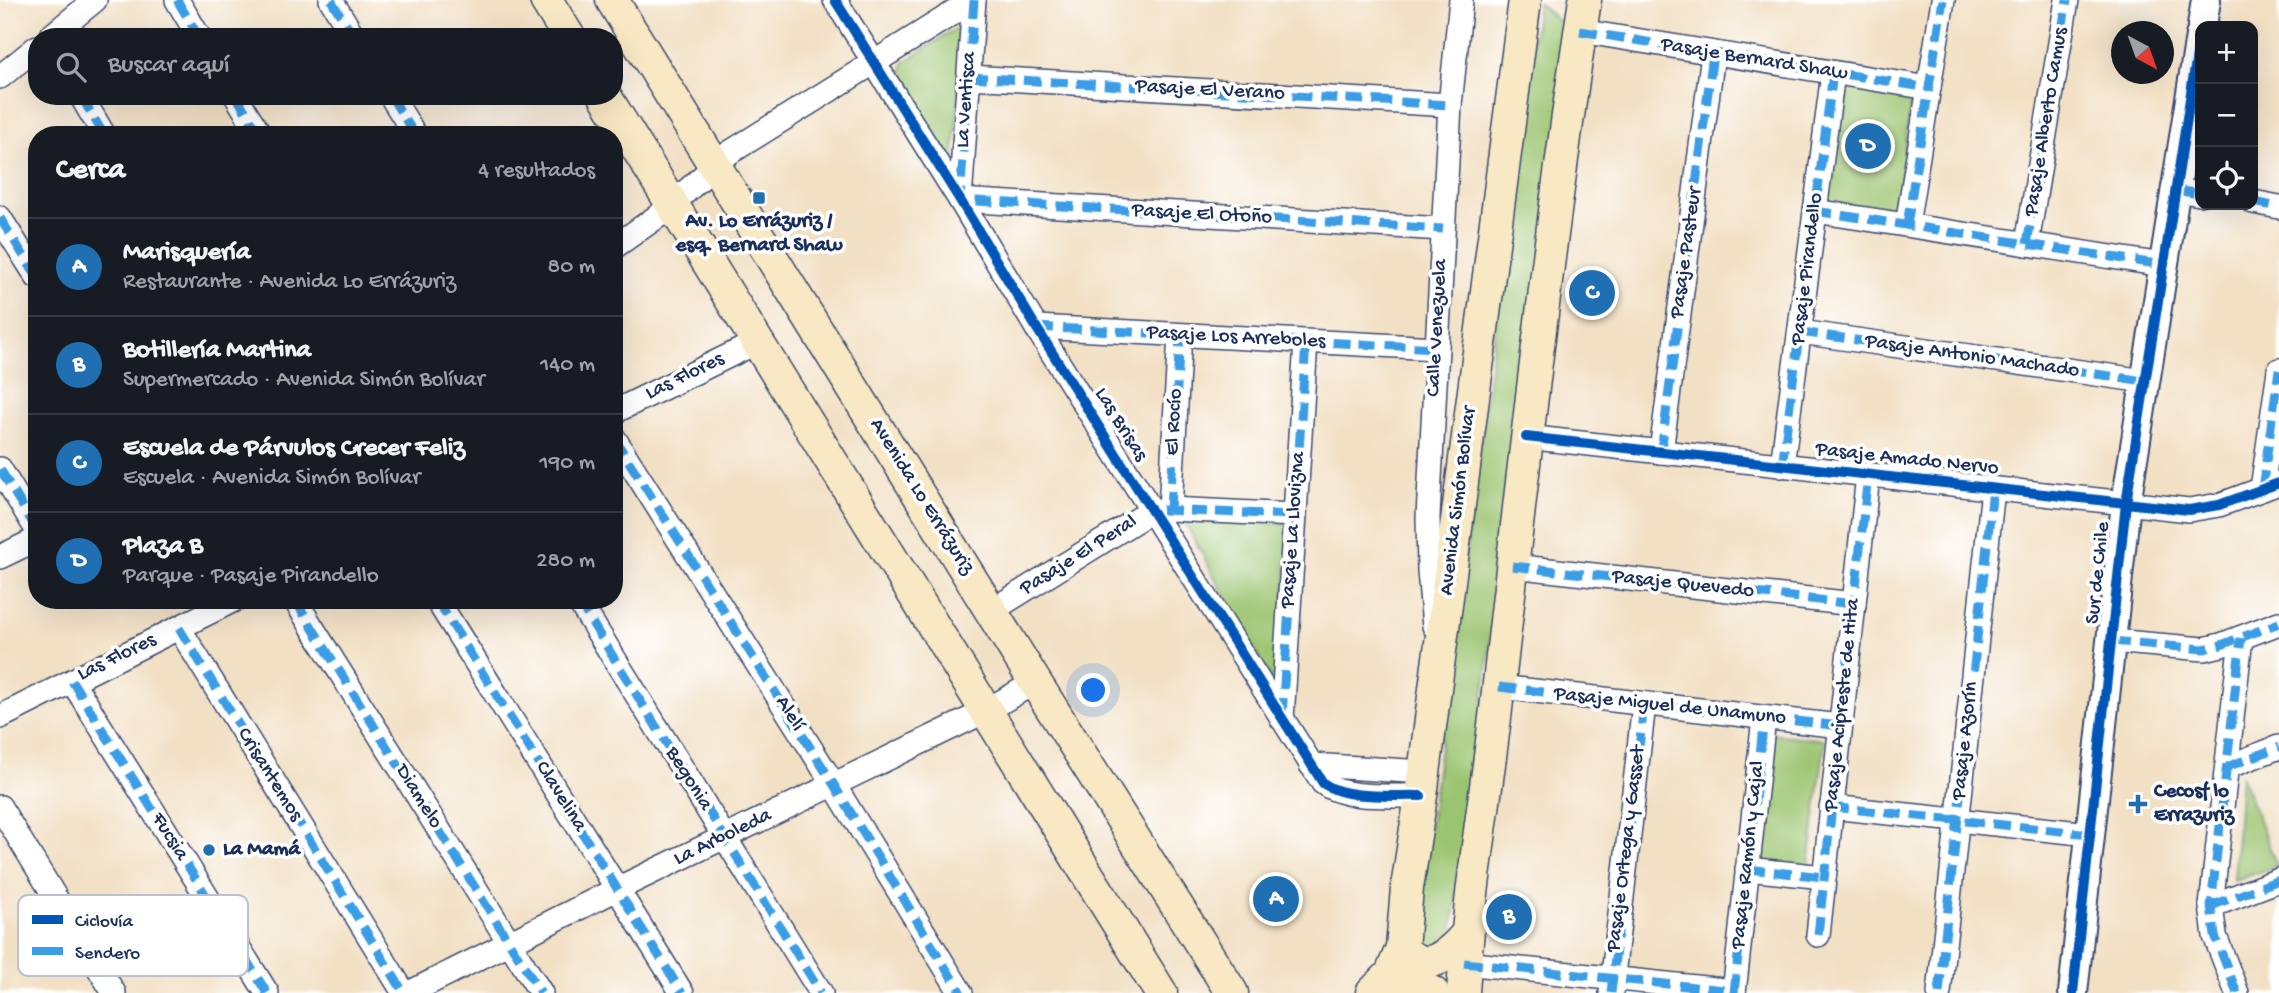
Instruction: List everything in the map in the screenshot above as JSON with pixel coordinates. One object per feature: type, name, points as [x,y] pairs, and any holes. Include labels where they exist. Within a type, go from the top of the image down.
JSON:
[{"type":"main road","points":[[546,0],[563,28]]},
{"type":"main road","name":"Avenida Lo Errázuriz","points":[[612,0],[1035,682],[1232,993]]},
{"type":"main road","name":"Avenida Simón Bolívar","points":[[1379,987],[1395,968],[1402,948],[1407,888],[1423,784],[1525,0]]},
{"type":"main road","points":[[1464,963],[1499,687],[1526,437],[1585,0]]},
{"type":"main road","points":[[611,105],[1161,993]]},
{"type":"main road","points":[[1402,948],[1413,958],[1431,962],[1451,951],[1464,963]]},
{"type":"main road","points":[[1213,962],[1259,993]]},
{"type":"main road","points":[[1379,987],[1410,982],[1433,993]]},
{"type":"street","points":[[61,28],[95,0]]},
{"type":"street","points":[[177,0],[194,28]]},
{"type":"street","points":[[331,0],[348,28]]},
{"type":"street","name":"Las Brisas","points":[[835,0],[1036,327],[1161,510],[1311,765],[1423,784]]},
{"type":"street","points":[[623,241],[652,222],[729,153],[974,0]]},
{"type":"street","name":"La Ventisca","points":[[960,200],[974,0]]},
{"type":"street","name":"Calle Venezuela","points":[[1439,657],[1428,544],[1450,105],[1461,0]]},
{"type":"street","points":[[1907,225],[1943,0]]},
{"type":"street","name":"Pasaje Alberto Camus","points":[[2027,244],[2067,0]]},
{"type":"street","points":[[2203,21],[2206,0]]},
{"type":"street","name":"Pasaje Bernard Shaw","points":[[1580,32],[1929,88]]},
{"type":"street","points":[[0,77],[28,54]]},
{"type":"street","name":"Pasaje Pasteur","points":[[1661,452],[1713,54]]},
{"type":"street","name":"Pasaje Pirandello","points":[[1782,466],[1833,73]]},
{"type":"street","name":"Pasaje El Verano","points":[[969,77],[1450,105]]},
{"type":"street","name":"Sur de Chile","points":[[2073,993],[2126,503],[2164,265],[2188,192],[2196,84]]},
{"type":"street","points":[[86,105],[99,126]]},
{"type":"street","points":[[242,105],[254,126]]},
{"type":"street","points":[[397,105],[409,126]]},
{"type":"street","name":"Pasaje El Otoño","points":[[960,200],[1443,229]]},
{"type":"street","points":[[2258,203],[2279,207]]},
{"type":"street","points":[[1815,211],[2164,265]]},
{"type":"street","points":[[0,218],[28,263]]},
{"type":"street","name":"Pasaje Los Arreboles","points":[[1036,327],[1436,348]]},
{"type":"street","name":"Pasaje Antonio Machado","points":[[1800,332],[2145,381]]},
{"type":"street","name":"El Rocío","points":[[1161,510],[1180,335]]},
{"type":"street","name":"Las Flores","points":[[623,408],[757,342]]},
{"type":"street","name":"Pasaje La Llovizna","points":[[1282,719],[1306,342]]},
{"type":"street","points":[[2271,486],[2279,370]]},
{"type":"street","name":"Pasaje Amado Nervo","points":[[1526,437],[2189,510],[2204,509],[2271,486]]},
{"type":"street","name":"Alelí","points":[[623,452],[834,785],[961,993]]},
{"type":"street","points":[[0,469],[28,515]]},
{"type":"street","name":"Pasaje Acipreste de Hita","points":[[1818,935],[1868,475]]},
{"type":"street","name":"Pasaje Azorín","points":[[1939,993],[1993,489]]},
{"type":"street","points":[[1161,510],[1295,516]]},
{"type":"street","name":"Pasaje El Peral","points":[[991,611],[1161,510]]},
{"type":"street","points":[[0,557],[28,543]]},
{"type":"street","name":"Pasaje Quevedo","points":[[1512,566],[1854,604]]},
{"type":"street","name":"Las Flores","points":[[0,717],[216,609]]},
{"type":"street","name":"Diamelo","points":[[301,609],[541,993]]},
{"type":"street","name":"Clavelina","points":[[443,609],[682,993]]},
{"type":"street","name":"Begonia","points":[[584,609],[821,993]]},
{"type":"street","points":[[2111,641],[2204,649],[2279,623]]},
{"type":"street","name":"Crisantemos","points":[[179,628],[407,993]]},
{"type":"street","points":[[2237,993],[2215,936],[2211,906],[2241,638]]},
{"type":"street","name":"Fucsia","points":[[72,681],[206,895]]},
{"type":"street","name":"La Arboleda","points":[[407,993],[986,711],[1035,682]]},
{"type":"street","name":"Pasaje Miguel de Unamuno","points":[[1499,687],[1840,726]]},
{"type":"street","name":"Pasaje Ortega y Gasset","points":[[1612,986],[1644,705]]},
{"type":"street","name":"Pasaje Ramón y Cajal","points":[[1734,992],[1764,718]]},
{"type":"street","points":[[2227,767],[2279,747]]},
{"type":"street","points":[[0,807],[54,895]]},
{"type":"street","points":[[1832,807],[2090,834]]},
{"type":"street","points":[[1747,869],[1824,877]]},
{"type":"street","points":[[2211,906],[2279,880]]},
{"type":"street","name":"Fucsia","points":[[248,963],[267,993]]},
{"type":"street","points":[[1464,963],[1612,986],[1734,992]]},
{"type":"street","points":[[104,976],[114,993]]},
{"type":"green space","points":[[1538,3],[1572,33],[1452,933],[1429,951],[1414,946]]},
{"type":"green space","points":[[965,23],[953,164],[900,82],[904,62]]},
{"type":"green space","points":[[1838,83],[1912,90],[1896,216],[1824,203]]},
{"type":"green space","points":[[1183,519],[1289,524],[1279,694]]},
{"type":"green space","points":[[1771,734],[1825,740],[1808,873],[1755,867]]},
{"type":"green space","points":[[2241,775],[2277,866],[2234,881]]},
{"type":"marked path","points":[[177,0],[194,28]]},
{"type":"marked path","points":[[331,0],[348,28]]},
{"type":"marked path","points":[[974,0],[960,200],[1443,229]]},
{"type":"marked path","points":[[1907,225],[1943,0]]},
{"type":"marked path","points":[[2027,244],[2067,0]]},
{"type":"marked path","points":[[1580,31],[1929,88]]},
{"type":"marked path","points":[[1661,452],[1713,54]]},
{"type":"marked path","points":[[1782,466],[1833,73]]},
{"type":"marked path","points":[[969,77],[1450,105]]},
{"type":"marked path","points":[[86,105],[99,126]]},
{"type":"marked path","points":[[242,105],[254,126]]},
{"type":"marked path","points":[[397,105],[409,126]]},
{"type":"marked path","points":[[2176,190],[2195,193]]},
{"type":"marked path","points":[[2258,203],[2279,207]]},
{"type":"marked path","points":[[1815,211],[2163,265]]},
{"type":"marked path","points":[[0,218],[28,263]]},
{"type":"marked path","points":[[1036,327],[1436,348]]},
{"type":"marked path","points":[[1800,332],[2145,381]]},
{"type":"marked path","points":[[1170,509],[1180,335]]},
{"type":"marked path","points":[[1282,716],[1306,342]]},
{"type":"marked path","points":[[2262,489],[2279,370]]},
{"type":"marked path","points":[[623,452],[834,785],[961,993]]},
{"type":"marked path","points":[[0,469],[28,515]]},
{"type":"marked path","points":[[1818,935],[1868,475]]},
{"type":"marked path","points":[[1939,993],[1993,489]]},
{"type":"marked path","points":[[1162,510],[1295,515]]},
{"type":"marked path","points":[[1512,566],[1854,604]]},
{"type":"marked path","points":[[301,609],[541,993]]},
{"type":"marked path","points":[[443,609],[682,993]]},
{"type":"marked path","points":[[584,609],[821,993]]},
{"type":"marked path","points":[[2111,641],[2204,649],[2279,623]]},
{"type":"marked path","points":[[179,628],[404,993]]},
{"type":"marked path","points":[[2237,993],[2215,936],[2211,906],[2241,638]]},
{"type":"marked path","points":[[72,681],[206,895]]},
{"type":"marked path","points":[[1499,687],[1840,726]]},
{"type":"marked path","points":[[1611,993],[1644,704]]},
{"type":"marked path","points":[[1734,993],[1764,718]]},
{"type":"marked path","points":[[2227,767],[2279,747]]},
{"type":"marked path","points":[[1831,807],[2090,834]]},
{"type":"marked path","points":[[1747,869],[1824,877]]},
{"type":"marked path","points":[[2211,906],[2279,880]]},
{"type":"marked path","points":[[248,963],[267,993]]},
{"type":"marked path","points":[[1464,963],[1734,991]]},
{"type":"cycle path","points":[[835,0],[1036,327],[1323,783],[1357,794],[1421,796]]},
{"type":"cycle path","points":[[2073,993],[2126,503],[2195,68]]},
{"type":"cycle path","points":[[1526,437],[2189,510],[2219,505],[2279,483]]},
{"type":"place","name":"Plaza B","points":[[1868,146]]},
{"type":"place","name":"Av. Lo Errázuriz / esq. Bernard Shaw","points":[[759,198]]},
{"type":"place","name":"Escuela de Párvulos Crecer Feliz","points":[[1592,293]]},
{"type":"place","name":"Cecosf lo Errazuriz","points":[[2138,804]]},
{"type":"place","name":"La Mamá","points":[[209,850]]},
{"type":"place","name":"Marisquería","points":[[1276,899]]},
{"type":"place","name":"Botillería Martina","points":[[1509,917]]}]
